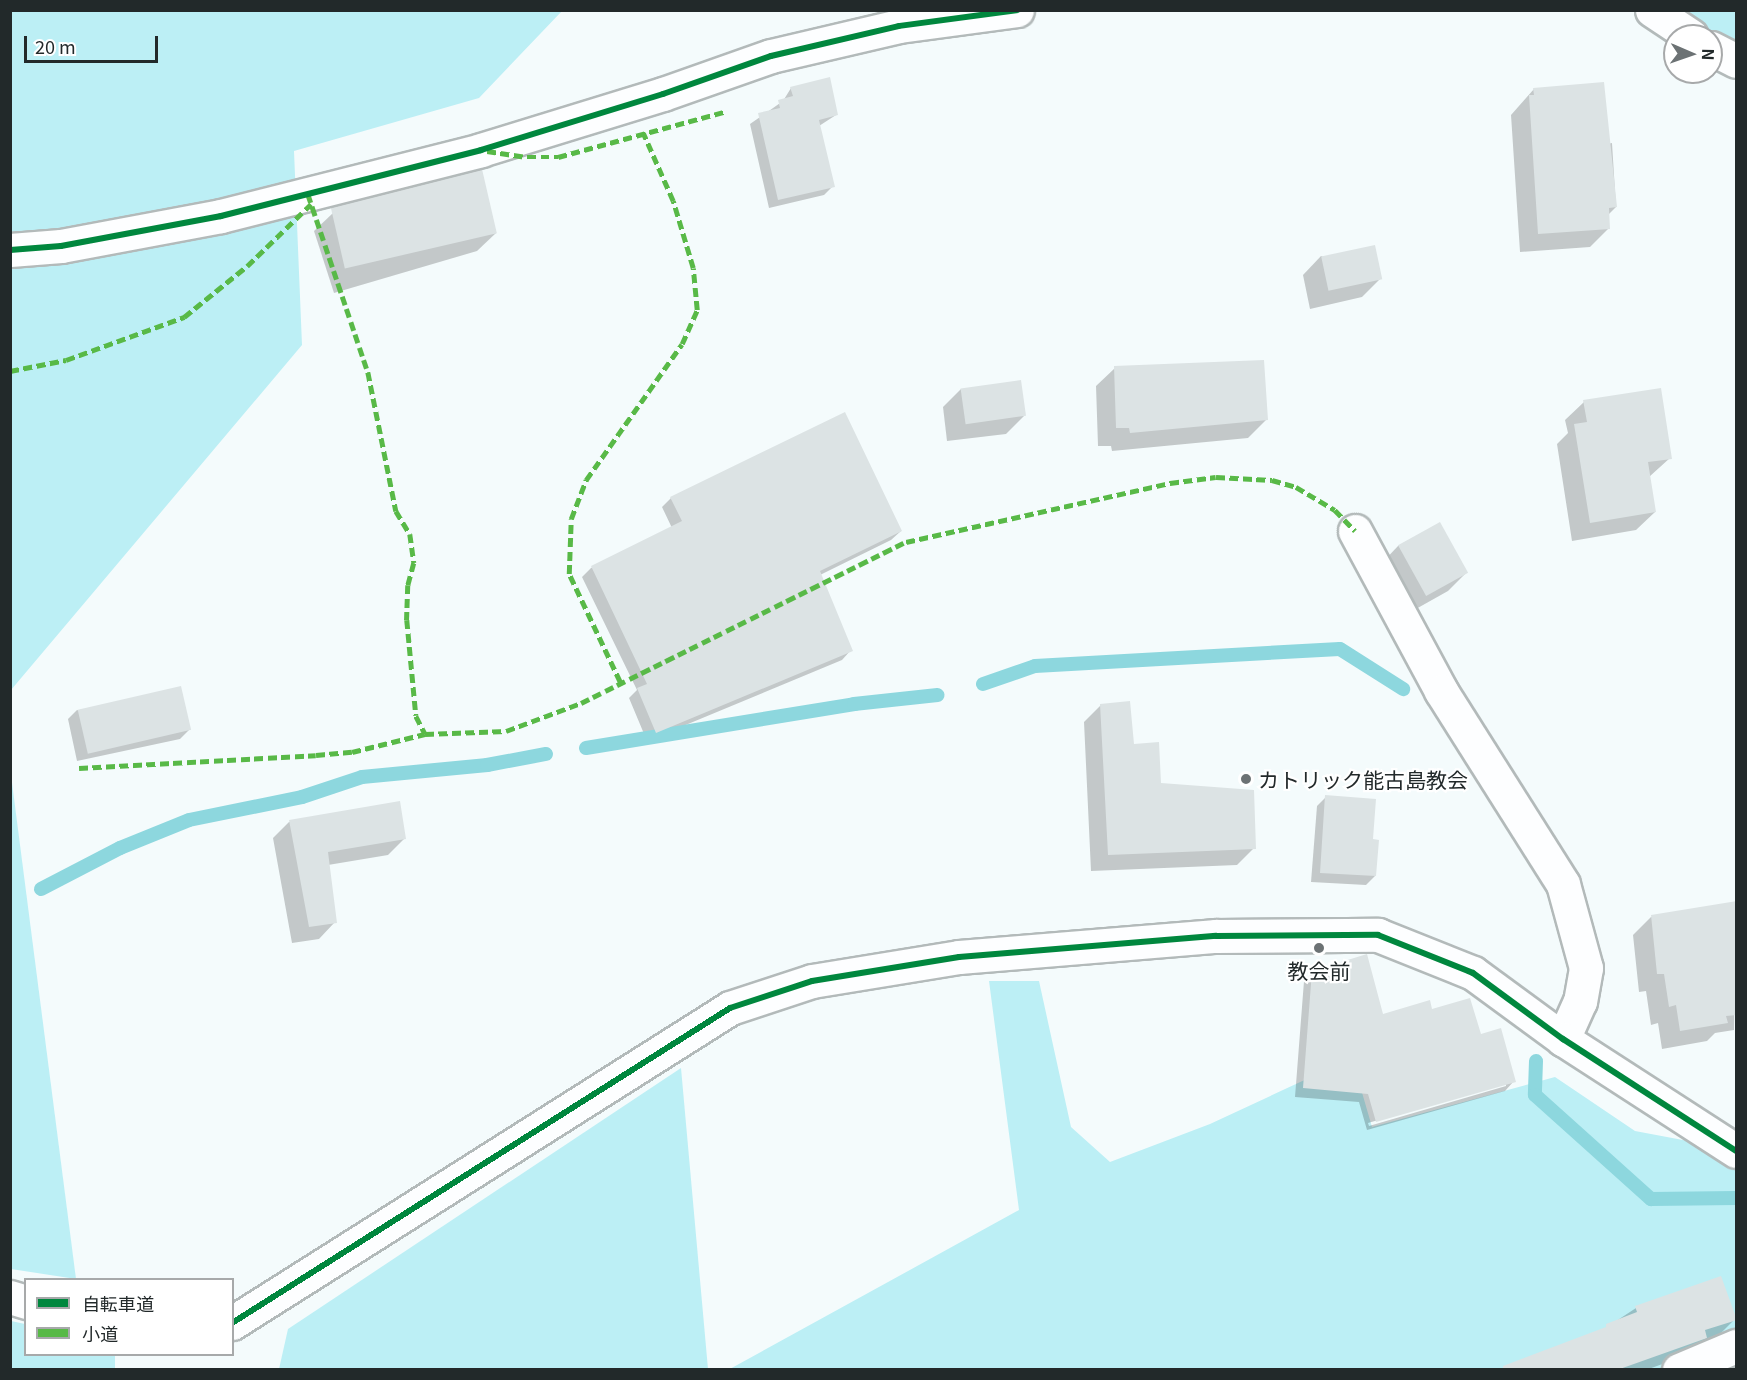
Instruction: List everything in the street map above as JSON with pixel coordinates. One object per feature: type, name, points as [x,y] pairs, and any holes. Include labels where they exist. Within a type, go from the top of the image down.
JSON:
[{"type":"street","points":[[10,250],[61,246],[221,216],[481,150],[663,94],[771,56],[899,26],[1017,10]]},
{"type":"street","points":[[1652,10],[1673,24]]},
{"type":"street","points":[[1723,54],[1737,61]]},
{"type":"street","points":[[1355,531],[1441,691],[1563,884],[1586,968],[1580,1001],[1563,1039]]},
{"type":"street","points":[[234,1322],[730,1008],[812,981],[959,957],[1216,936],[1378,934],[1473,973],[1563,1039],[1737,1151]]},
{"type":"street","points":[[1679,1370],[1737,1346]]},
{"type":"shaded area","points":[[11,11],[562,11],[479,98],[294,151],[302,345],[11,690]]},
{"type":"shaded area","points":[[1671,11],[1736,11],[1736,49],[1723,42],[1723,24],[1691,24]]},
{"type":"shaded area","points":[[11,775],[76,1278],[11,1269]]},
{"type":"shaded area","points":[[989,981],[1039,981],[1071,1127],[1110,1162],[1210,1124],[1352,1058],[1372,1127],[1555,1077],[1635,1131],[1736,1150],[1736,1369],[728,1370],[1019,1210]]},
{"type":"shaded area","points":[[681,1068],[708,1369],[279,1369],[288,1329]]},
{"type":"shaded area","points":[[11,1321],[24,1324],[24,1356],[115,1356],[115,1369],[11,1369]]},
{"type":"building","points":[[830,77],[838,115],[819,120],[835,187],[778,200],[758,113],[780,108],[778,100],[793,96],[790,87]]},
{"type":"building","points":[[1604,82],[1617,207],[1609,208],[1610,229],[1538,234],[1529,95],[1534,95],[1533,88]]},
{"type":"building","points":[[482,169],[497,233],[345,268],[330,204]]},
{"type":"building","points":[[1375,245],[1382,279],[1328,291],[1321,256]]},
{"type":"building","points":[[1264,360],[1268,420],[1130,433],[1129,428],[1116,428],[1114,366]]},
{"type":"building","points":[[1021,380],[1026,416],[966,424],[961,388]]},
{"type":"building","points":[[1661,388],[1672,459],[1648,462],[1656,512],[1590,523],[1574,424],[1587,422],[1583,400]]},
{"type":"building","points":[[845,412],[902,531],[820,571],[853,651],[656,733],[637,688],[647,684],[591,566],[682,521],[670,497]]},
{"type":"building","points":[[1440,522],[1468,573],[1426,596],[1398,545]]},
{"type":"building","points":[[181,686],[191,730],[88,754],[78,710]]},
{"type":"building","points":[[1130,701],[1134,744],[1159,742],[1161,783],[1254,790],[1256,849],[1108,855],[1100,704]]},
{"type":"building","points":[[1325,795],[1376,799],[1373,839],[1379,840],[1376,876],[1320,873]]},
{"type":"building","points":[[400,801],[406,839],[328,852],[337,923],[309,927],[289,820]]},
{"type":"building","points":[[1737,901],[1737,1015],[1726,1016],[1728,1023],[1680,1031],[1676,1005],[1669,1007],[1664,974],[1657,974],[1651,915]]},
{"type":"building","points":[[1367,954],[1383,1014],[1430,1000],[1432,1009],[1470,998],[1481,1034],[1501,1028],[1516,1082],[1376,1122],[1368,1094],[1303,1088],[1312,971]]},
{"type":"building","points":[[1721,1276],[1737,1320],[1705,1330],[1707,1338],[1617,1370],[1503,1370],[1503,1366],[1606,1327],[1606,1324],[1637,1312],[1635,1306]]},
{"type":"waterway","points":[[983,684],[1035,666],[1340,649],[1403,689]]},
{"type":"waterway","points":[[586,748],[854,704],[938,695]]},
{"type":"waterway","points":[[41,889],[120,848],[189,820],[302,797],[362,777],[487,765],[546,754]]},
{"type":"waterway","points":[[1536,1061],[1535,1095],[1651,1199],[1736,1198]]},
{"type":"marked path","points":[[487,151],[527,157],[558,157],[724,112]]},
{"type":"marked path","points":[[620,682],[569,574],[571,519],[586,480],[682,344],[697,310],[693,268],[673,201],[643,133]]},
{"type":"marked path","points":[[308,194],[368,372],[396,511],[410,534],[414,563],[408,585],[407,620],[416,716],[425,734]]},
{"type":"marked path","points":[[10,371],[66,360],[184,317],[247,266],[311,204]]},
{"type":"marked path","points":[[79,768],[352,752],[425,734],[506,731],[581,703],[906,542],[1170,483],[1216,477],[1272,480],[1296,487],[1335,510],[1355,531]]},
{"type":"cycle path","points":[[10,250],[61,246],[221,216],[481,150],[663,94],[771,56],[899,26],[1017,10]]},
{"type":"cycle path","points":[[234,1322],[730,1008],[812,981],[959,957],[1216,936],[1378,935],[1473,973],[1563,1039],[1736,1151]]},
{"type":"place","name":"カトリック能古島教会","points":[[1246,779]]},
{"type":"place","name":"教会前","points":[[1319,948]]}]
